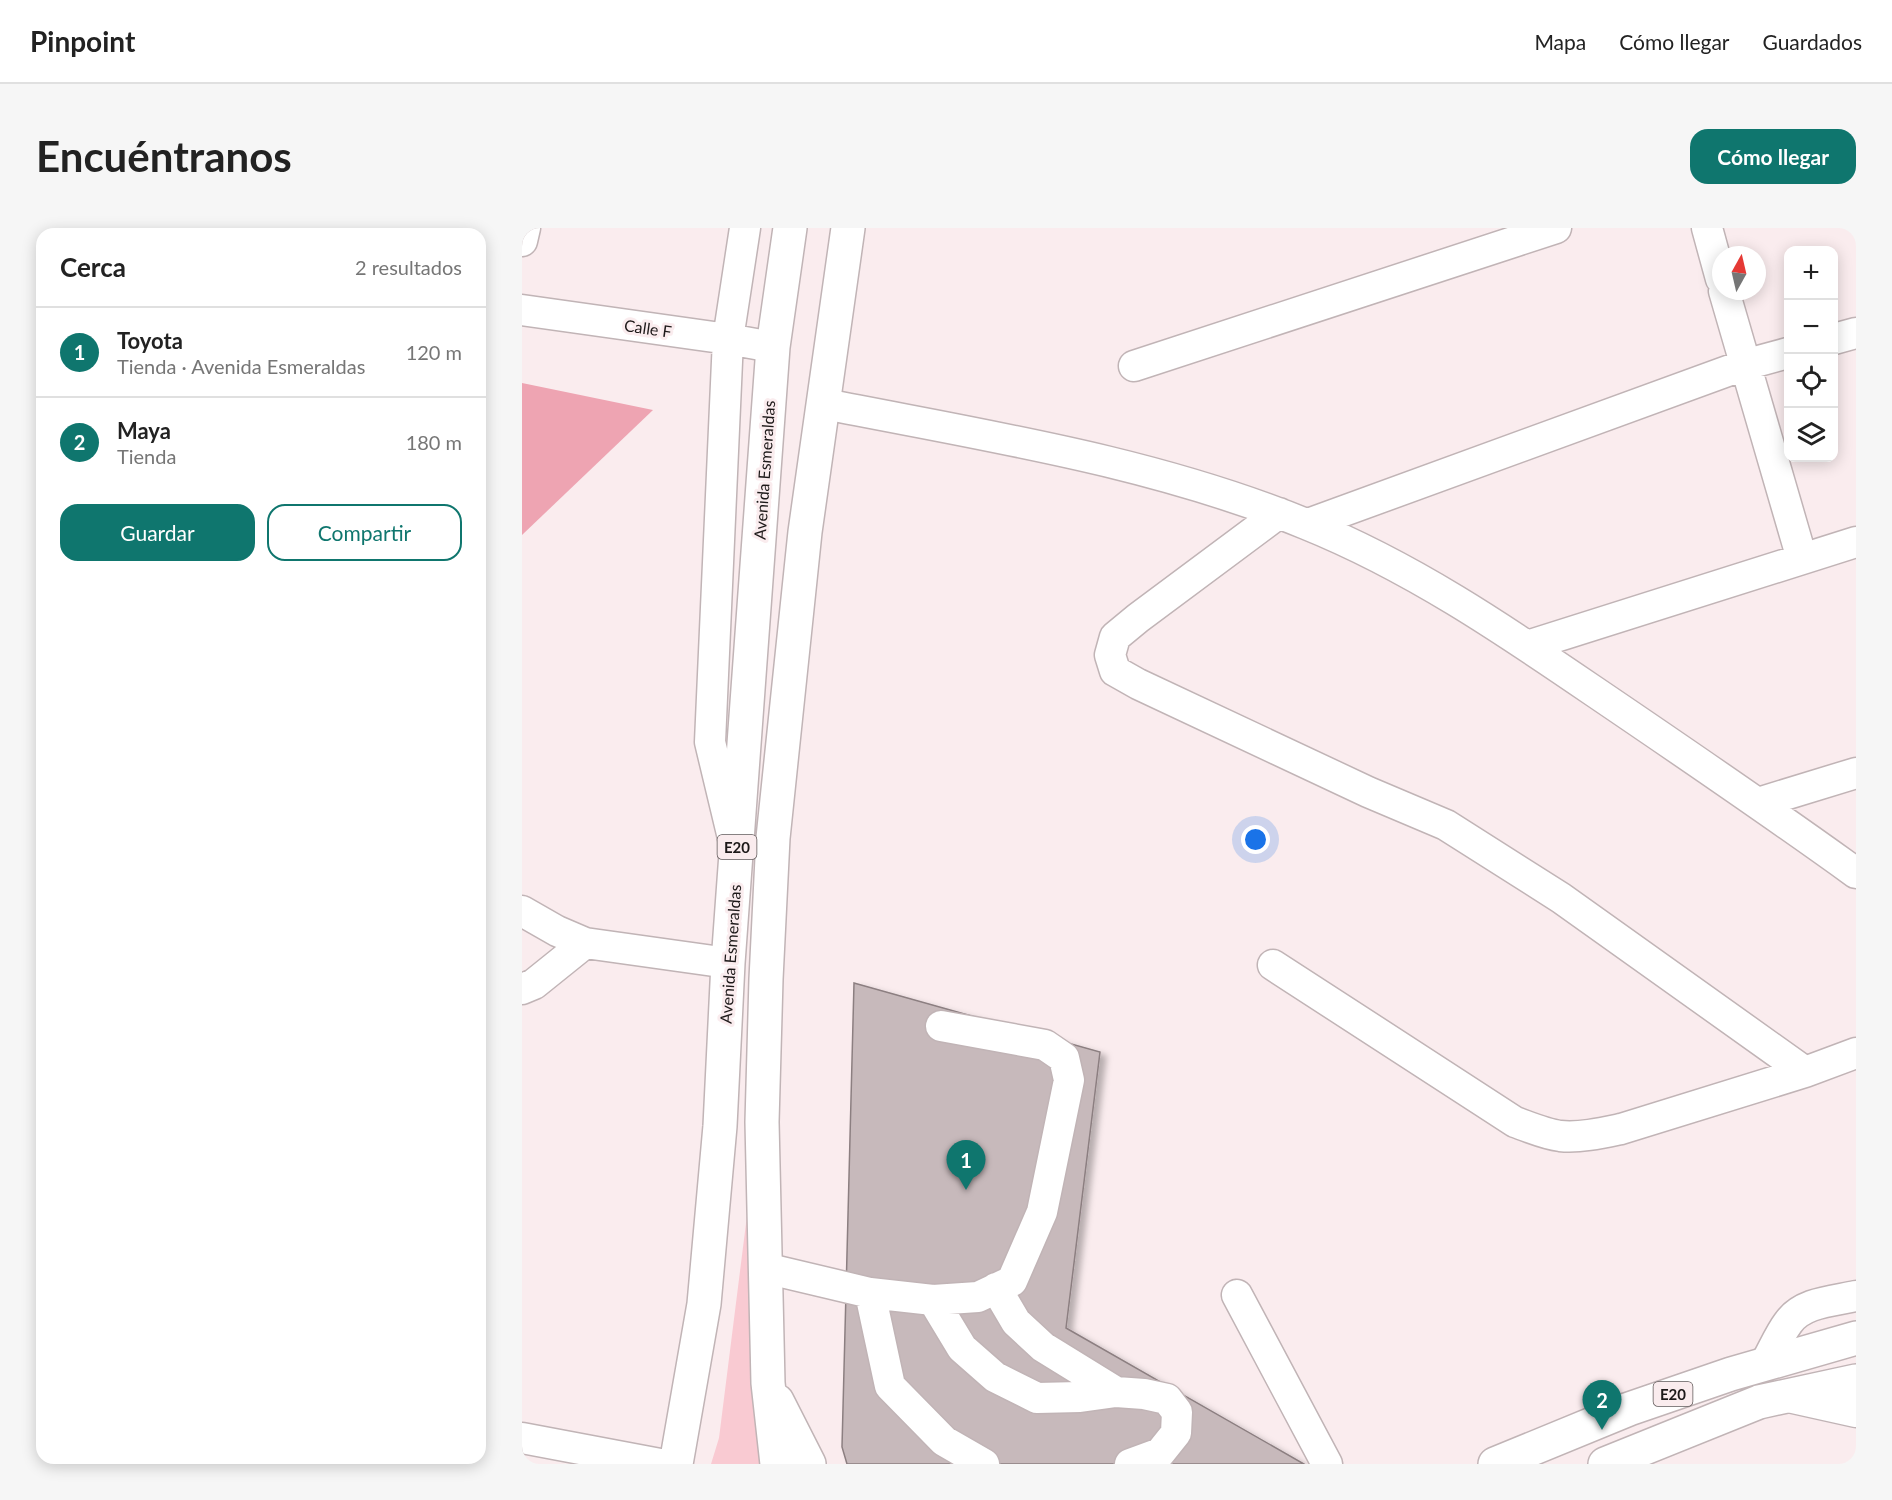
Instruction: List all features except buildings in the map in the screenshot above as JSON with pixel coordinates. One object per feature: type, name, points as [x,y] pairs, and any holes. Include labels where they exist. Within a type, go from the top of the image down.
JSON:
[{"type":"highway","name":"Avenida Esmeraldas","points":[[676,1464],[704,1304],[720,1126],[728,963],[773,347],[790,228]]},
{"type":"highway","name":"E20","points":[[777,1464],[768,1383],[762,1122],[773,838],[805,532],[825,404],[848,228]]},
{"type":"highway","name":"E20","points":[[1495,1464],[1629,1409],[1765,1364],[1856,1338]]},
{"type":"highway","name":"E20","points":[[1605,1464],[1759,1402],[1856,1380]]},
{"type":"highway","points":[[768,1383],[809,1464]]},
{"type":"street","points":[[522,242],[525,228]]},
{"type":"street","points":[[736,850],[710,742],[728,339],[745,228]]},
{"type":"street","points":[[1134,366],[1556,228]]},
{"type":"street","points":[[1707,228],[1712,246]]},
{"type":"street","points":[[1726,300],[1802,559]]},
{"type":"street","name":"Calle F","points":[[522,310],[773,347]]},
{"type":"street","points":[[1838,338],[1856,333]]},
{"type":"street","points":[[1308,524],[1744,365],[1784,353]]},
{"type":"street","points":[[825,404],[1087,456],[1172,478],[1308,524],[1423,581],[1527,646],[1758,802],[1856,873]]},
{"type":"street","points":[[1279,513],[1115,637],[1110,655],[1115,671],[1138,684],[1368,792],[1446,825],[1561,898],[1805,1072]]},
{"type":"street","points":[[1527,646],[1856,542]]},
{"type":"street","points":[[1758,802],[1856,773]]},
{"type":"street","points":[[522,911],[557,931],[585,943],[728,963]]},
{"type":"street","points":[[522,989],[534,984],[585,943]]},
{"type":"street","points":[[1273,965],[1515,1122],[1561,1136],[1591,1135],[1621,1129],[1805,1072],[1856,1053]]},
{"type":"street","points":[[765,1268],[870,1293],[933,1300],[978,1297],[1012,1281],[1042,1212],[1069,1080],[1064,1058],[1045,1045],[941,1026]]},
{"type":"street","points":[[996,1288],[1016,1322],[1043,1347],[1116,1392]]},
{"type":"street","points":[[870,1293],[890,1386],[944,1441],[984,1464]]},
{"type":"street","points":[[1237,1295],[1327,1464]]},
{"type":"street","points":[[1765,1364],[1788,1322],[1797,1313],[1811,1306],[1856,1296]]},
{"type":"street","points":[[933,1300],[962,1348],[995,1377],[1037,1398],[1080,1397],[1116,1392],[1144,1394],[1167,1399],[1177,1412],[1176,1433],[1160,1453],[1130,1464]]},
{"type":"street","points":[[1784,1396],[1856,1412]]},
{"type":"street","points":[[522,1438],[660,1464]]},
{"type":"shaded area","points":[[522,383],[653,410],[522,535]]},
{"type":"shaded area","points":[[754,1160],[760,1464],[711,1464],[719,1438]]},
{"type":"place","name":"Toyota","points":[[966,1190]]},
{"type":"place","name":"Maya","points":[[1602,1430]]}]
